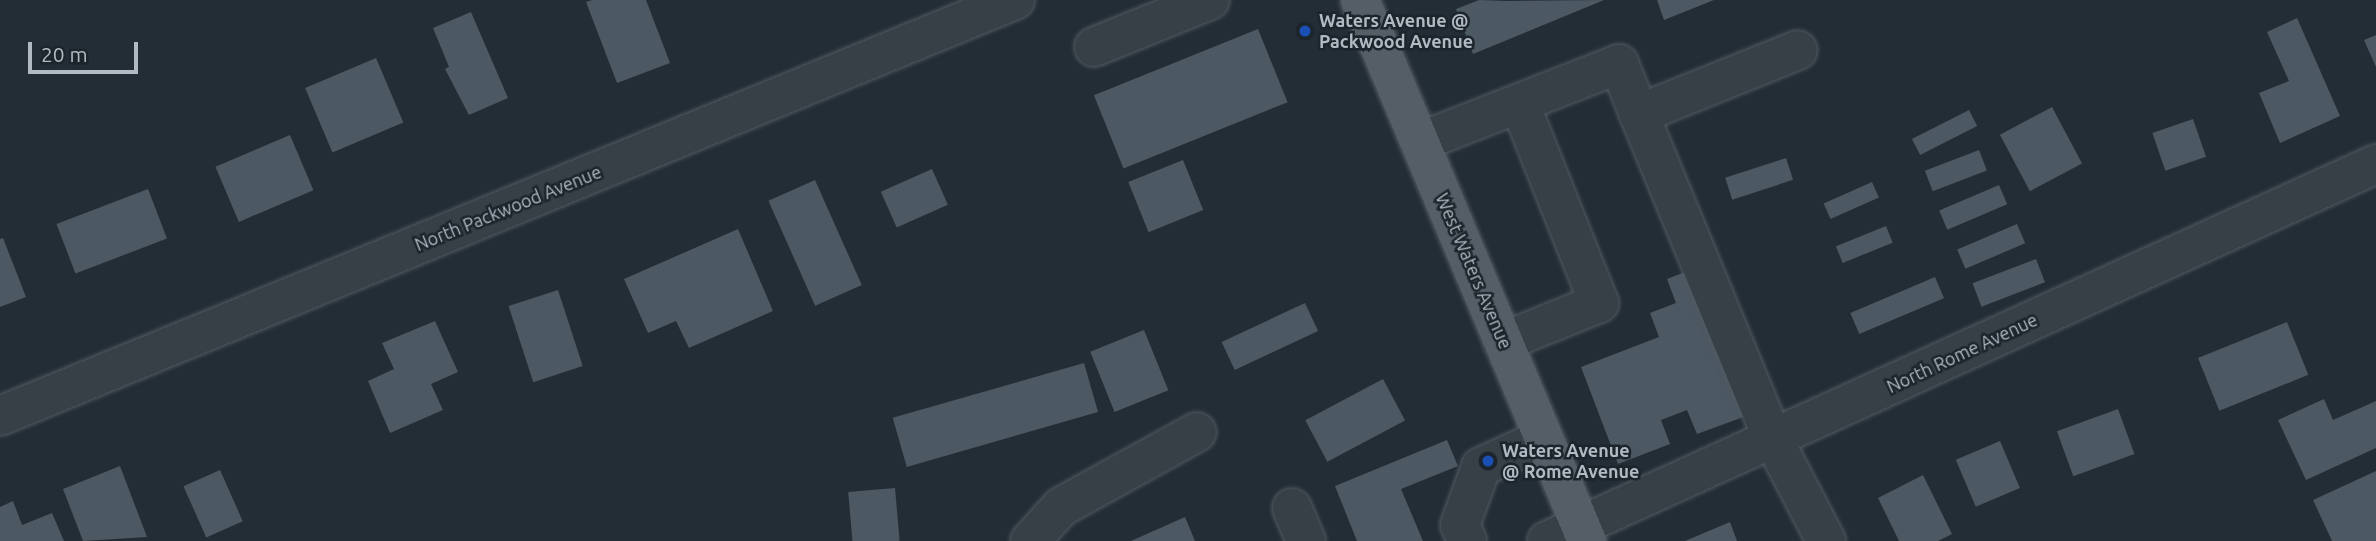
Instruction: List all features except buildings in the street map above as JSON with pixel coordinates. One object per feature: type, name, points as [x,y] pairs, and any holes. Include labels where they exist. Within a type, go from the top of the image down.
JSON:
[{"type":"main road","name":"West Waters Avenue","points":[[1360,0],[1584,534]]},
{"type":"street","name":"North Packwood Avenue","points":[[0,416],[1015,0]]},
{"type":"street","points":[[1094,47],[1164,9],[1210,0]]},
{"type":"street","points":[[1639,114],[1798,50]]},
{"type":"street","points":[[1420,142],[1619,64],[1773,439],[1826,541]]},
{"type":"street","points":[[1503,342],[1599,303],[1520,104]]},
{"type":"street","name":"North Rome Avenue","points":[[1547,541],[1584,534],[1773,439],[2373,173]]},
{"type":"street","points":[[1030,541],[1061,507],[1197,432]]},
{"type":"street","points":[[1467,541],[1460,525],[1481,467],[1544,438]]},
{"type":"place","name":"Waters Avenue @ Packwood Avenue","points":[[1305,31]]},
{"type":"place","name":"Waters Avenue @ Rome Avenue","points":[[1488,461]]}]
